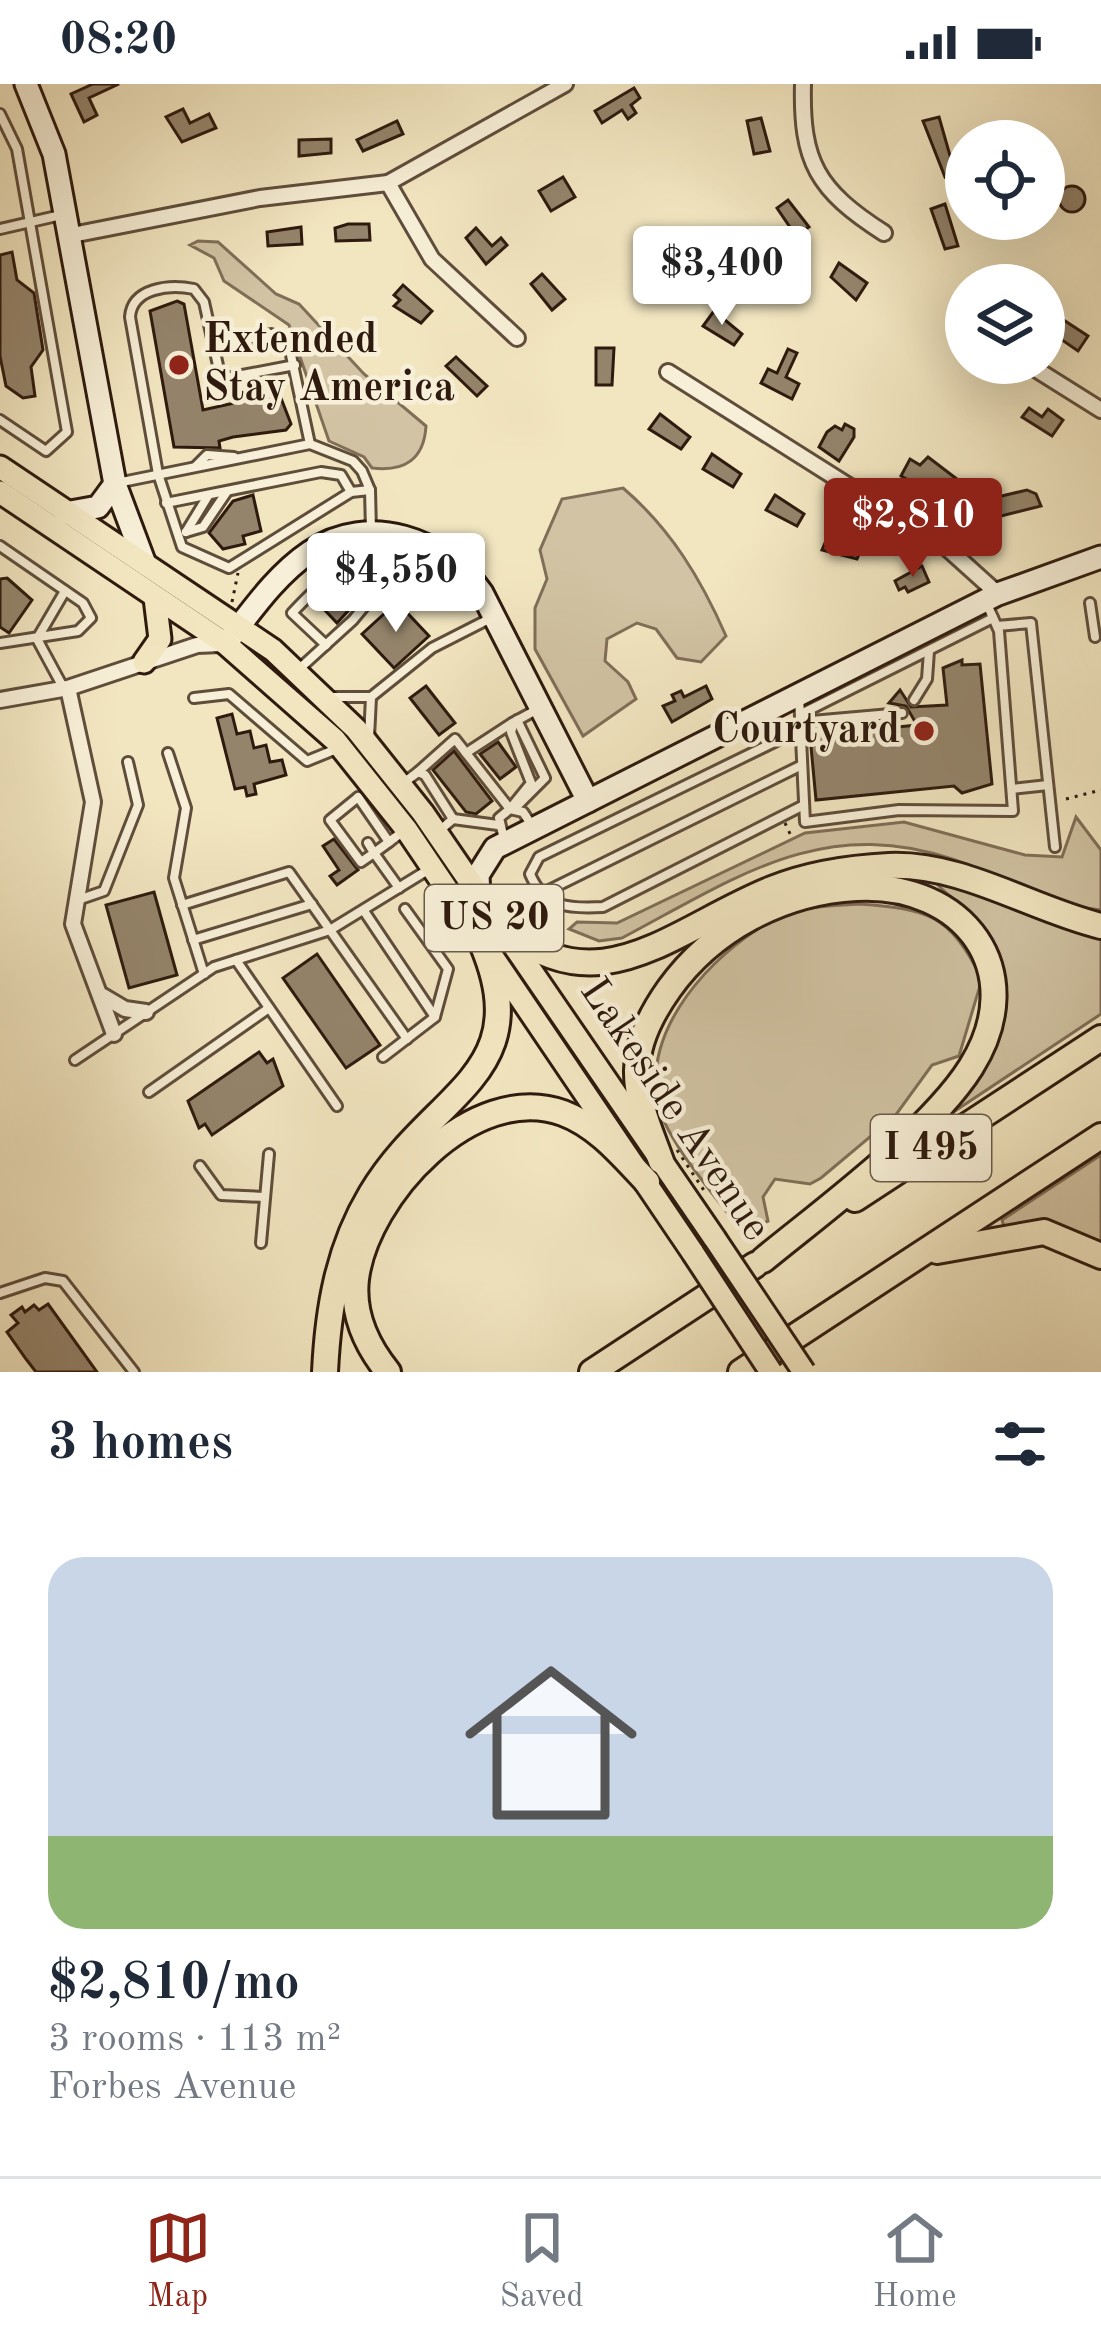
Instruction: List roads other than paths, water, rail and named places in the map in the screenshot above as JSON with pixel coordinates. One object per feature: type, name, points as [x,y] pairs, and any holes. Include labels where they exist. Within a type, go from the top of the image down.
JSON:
[{"type":"highway","points":[[485,924],[559,960],[597,965],[637,955],[793,881],[890,866],[950,874],[1101,926]]},
{"type":"highway","points":[[661,1164],[638,1085],[640,1048],[674,983],[728,930],[787,902],[854,888],[912,895],[968,928],[987,952],[995,982],[987,1035],[970,1068],[931,1114],[763,1260]]},
{"type":"highway","points":[[325,1372],[334,1284],[365,1205],[400,1156],[470,1079],[496,1036],[499,987],[485,924]]},
{"type":"highway","name":"I 495","points":[[592,1372],[1101,1038]]},
{"type":"highway","points":[[388,1372],[359,1318],[360,1258],[396,1191],[466,1126],[514,1107],[561,1112],[661,1164]]},
{"type":"highway","name":"I 495","points":[[741,1372],[1101,1136]]},
{"type":"highway","points":[[923,1254],[1033,1232],[1068,1238],[1101,1256]]},
{"type":"highway","points":[[578,1372],[628,1348]]},
{"type":"main road","name":"US 20","points":[[0,467],[148,569],[233,635]]},
{"type":"main road","name":"US 20","points":[[0,493],[155,598],[233,635]]},
{"type":"main road","points":[[144,662],[161,632],[155,598]]},
{"type":"main road","name":"Lakeside Avenue","points":[[233,635],[297,671],[410,778],[445,826],[479,896],[485,924]]},
{"type":"main road","name":"Lakeside Avenue","points":[[233,635],[340,747],[397,836],[485,924],[715,1238],[804,1372]]},
{"type":"main road","name":"Lakeside Avenue","points":[[661,1164],[693,1253],[771,1372]]},
{"type":"street","points":[[26,84],[54,154],[70,224],[115,484],[134,545],[148,569]]},
{"type":"street","points":[[70,224],[388,183],[565,84]]},
{"type":"street","points":[[803,84],[803,140],[810,161],[826,184],[884,233]]},
{"type":"street","points":[[388,183],[431,259],[517,338]]},
{"type":"street","points":[[668,372],[946,548],[994,610]]},
{"type":"street","points":[[1060,384],[1101,410]]},
{"type":"street","points":[[65,512],[98,507],[115,484]]},
{"type":"street","points":[[0,700],[66,688],[233,635],[281,577],[314,549],[371,533],[419,541],[459,565],[496,615],[588,800]]},
{"type":"street","points":[[479,896],[484,861],[502,834],[533,829],[588,800],[800,715],[1101,556]]},
{"type":"street","points":[[66,688],[93,802],[73,924],[114,1034]]},
{"type":"street","points":[[103,995],[125,1009],[146,1012]]},
{"type":"lane","points":[[0,114],[17,148],[68,432],[46,451],[0,420]]},
{"type":"lane","points":[[0,229],[30,223],[70,224]]},
{"type":"lane","points":[[295,365],[221,379],[203,302],[194,289],[140,294],[133,300],[130,317],[158,474],[182,547],[215,566],[235,566],[285,529],[350,492],[370,490]]},
{"type":"lane","points":[[214,346],[280,335],[288,341],[310,444]]},
{"type":"lane","points":[[115,484],[310,444],[353,461],[370,490],[371,533]]},
{"type":"lane","points":[[166,503],[321,472],[341,475],[350,492]]},
{"type":"lane","points":[[209,495],[186,532],[203,527],[226,492]]},
{"type":"lane","points":[[297,671],[419,541]]},
{"type":"lane","points":[[0,546],[90,609],[91,618],[78,631],[0,643]]},
{"type":"lane","points":[[326,645],[292,613],[326,577],[347,570],[387,578]]},
{"type":"lane","points":[[38,639],[65,591]]},
{"type":"lane","points":[[1090,603],[1095,638]]},
{"type":"lane","points":[[804,805],[603,907],[572,909],[541,895],[530,874],[538,857],[929,650],[994,610]]},
{"type":"lane","points":[[994,610],[1031,623],[1055,848]]},
{"type":"lane","points":[[800,715],[805,822],[899,810],[1013,811],[994,610]]},
{"type":"lane","points":[[324,697],[371,698],[432,648],[496,615]]},
{"type":"lane","points":[[38,639],[66,688]]},
{"type":"lane","points":[[914,700],[927,679],[929,650]]},
{"type":"lane","points":[[194,698],[229,694],[307,761],[340,747]]},
{"type":"lane","points":[[369,744],[371,698]]},
{"type":"lane","points":[[466,753],[542,707]]},
{"type":"lane","points":[[800,715],[902,712]]},
{"type":"lane","points":[[445,826],[502,834],[502,813],[545,778],[516,721]]},
{"type":"lane","points":[[410,778],[454,740],[533,829]]},
{"type":"lane","points":[[168,753],[186,808],[174,878],[203,974]]},
{"type":"lane","points":[[74,902],[104,891],[138,805],[128,762]]},
{"type":"lane","points":[[541,895],[800,766]]},
{"type":"lane","points":[[1012,789],[1048,785]]},
{"type":"lane","points":[[364,790],[330,820],[361,862],[397,836]]},
{"type":"lane","points":[[344,808],[354,823]]},
{"type":"lane","points":[[368,843],[399,888]]},
{"type":"lane","points":[[75,1060],[203,974],[330,930],[432,867]]},
{"type":"lane","points":[[182,905],[289,872],[407,1039]]},
{"type":"lane","points":[[193,940],[312,904]]},
{"type":"lane","points":[[382,1057],[435,1017],[448,969],[405,909]]},
{"type":"lane","points":[[364,911],[435,1017]]},
{"type":"lane","points":[[236,960],[337,1106]]},
{"type":"lane","points":[[149,1093],[269,1008]]},
{"type":"lane","points":[[261,1243],[268,1154]]},
{"type":"lane","points":[[200,1166],[221,1195],[264,1197]]},
{"type":"lane","points":[[0,1293],[45,1278],[63,1281],[134,1372]]},
{"type":"place","name":"Extended Stay America","points":[[179,365]]},
{"type":"place","name":"Courtyard","points":[[924,731]]}]
